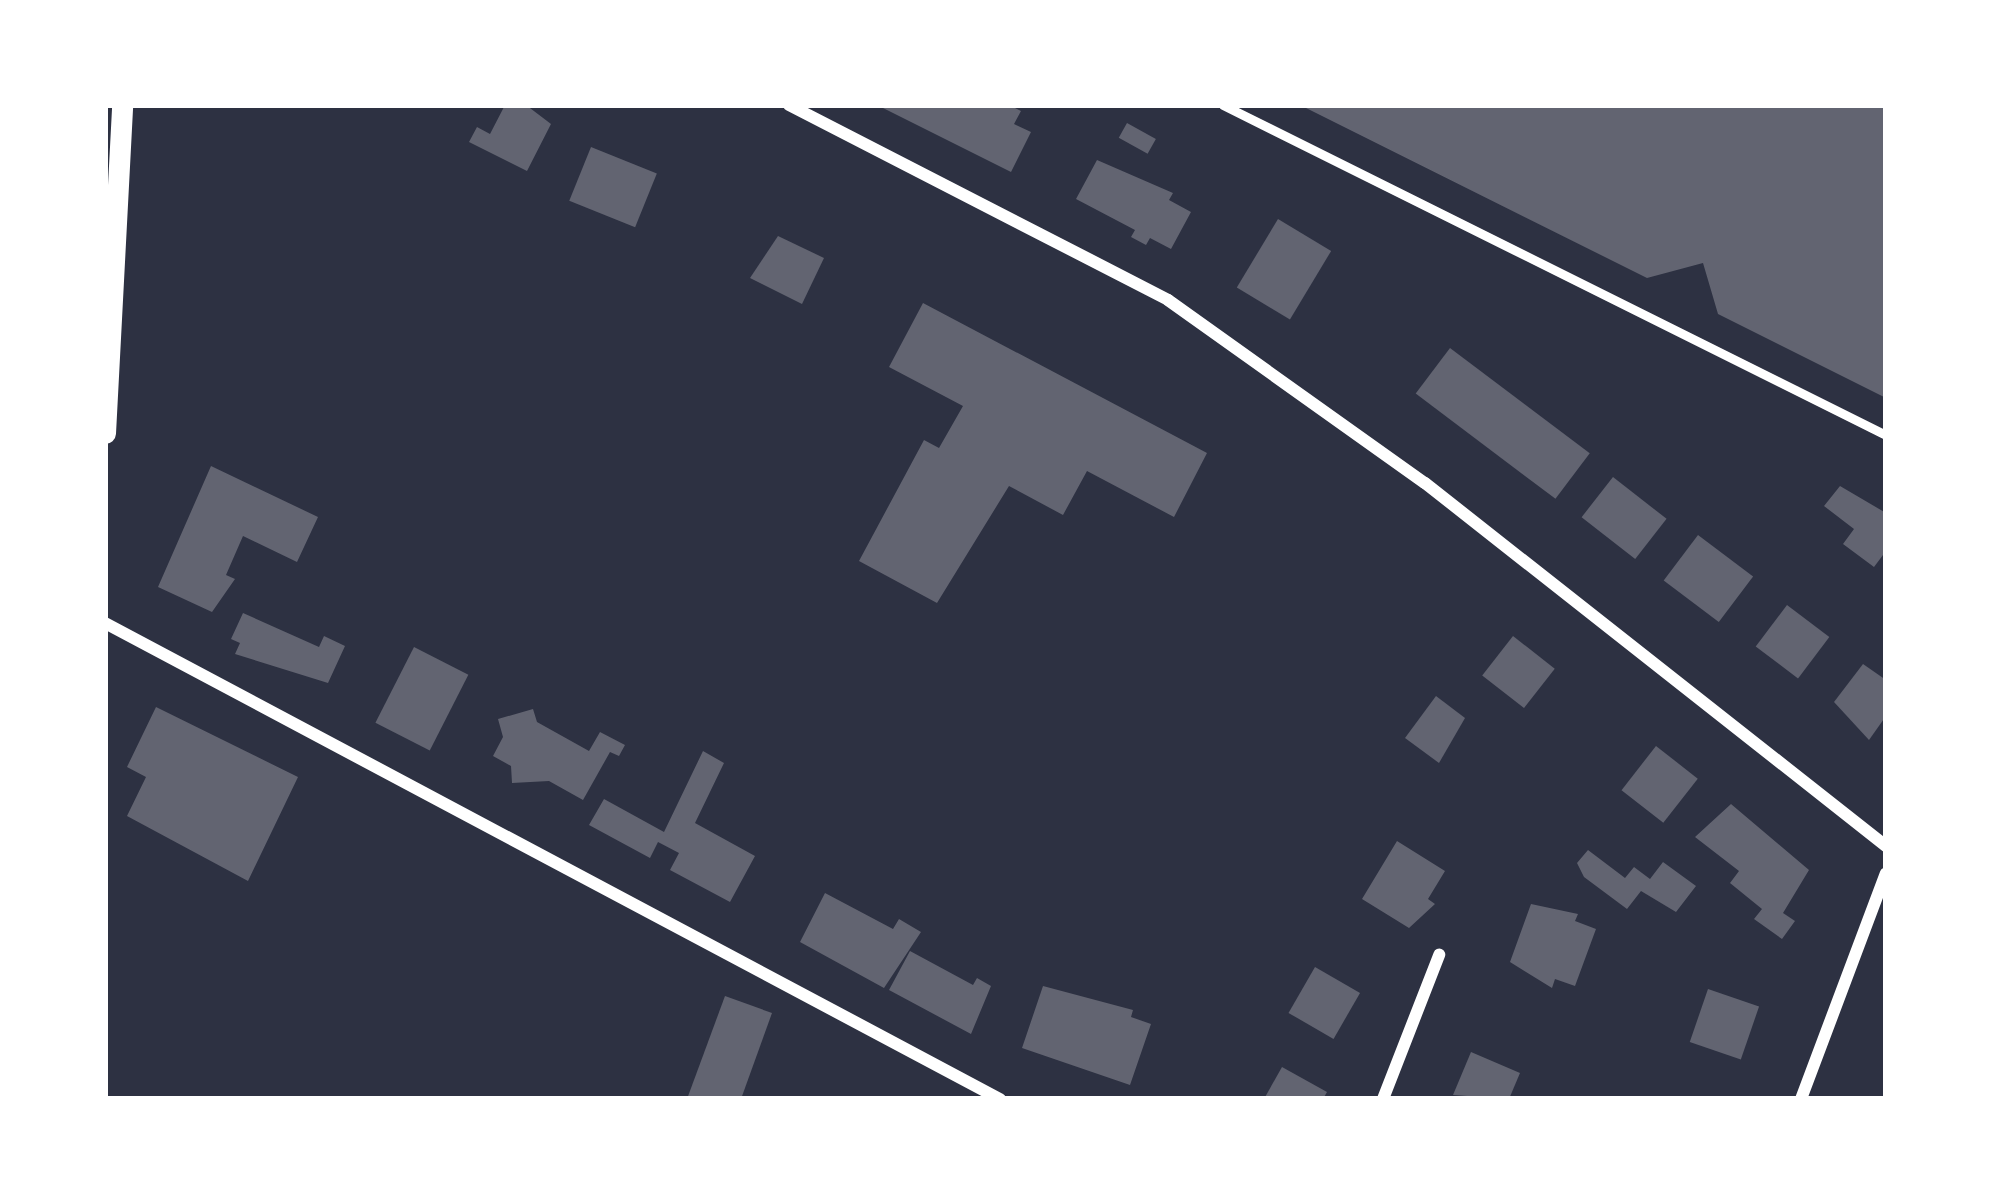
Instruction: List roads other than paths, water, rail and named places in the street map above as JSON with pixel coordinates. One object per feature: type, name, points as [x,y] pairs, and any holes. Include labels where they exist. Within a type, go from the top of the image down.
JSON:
[{"type":"street","points":[[105,433],[122,105]]},
{"type":"street","points":[[789,105],[1168,300],[1425,483],[1886,846]]},
{"type":"street","points":[[105,623],[1000,1099]]},
{"type":"street","points":[[1801,1099],[1886,873]]},
{"type":"street","points":[[1383,1099],[1439,955]]},
{"type":"lane","points":[[1222,105],[1886,436]]}]
